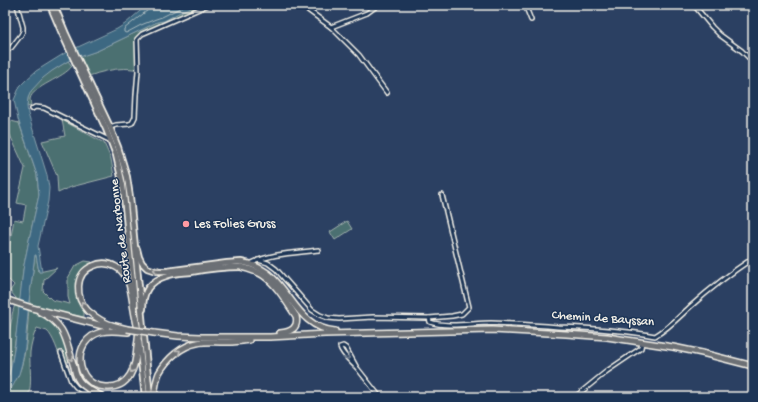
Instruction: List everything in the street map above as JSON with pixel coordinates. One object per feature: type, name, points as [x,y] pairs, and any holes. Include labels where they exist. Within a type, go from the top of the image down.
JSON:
[{"type":"highway","points":[[105,263],[120,269],[125,276],[131,291],[138,332],[137,357],[132,374],[120,385],[111,388],[95,385],[87,379],[82,372],[79,362],[82,346],[87,340],[101,332],[128,331],[104,322],[87,310],[79,295],[78,286],[79,280],[83,273],[89,267],[105,263]]},
{"type":"highway","points":[[250,264],[261,268],[271,275],[306,318],[321,328],[342,331],[384,332]]},
{"type":"highway","points":[[229,337],[284,333],[292,330],[296,326],[297,322],[296,316],[273,284],[264,276],[253,270],[241,267]]},
{"type":"highway","points":[[5,298],[32,307],[128,331],[186,339],[249,340]]},
{"type":"highway","points":[[32,307],[114,326]]},
{"type":"highway","points":[[32,307],[50,318],[61,328],[65,336],[77,378],[86,388],[103,397]]},
{"type":"highway","points":[[154,335],[229,337],[492,330],[586,336],[642,342],[702,353],[753,366]]},
{"type":"highway","points":[[154,397],[159,374],[166,362],[182,349],[198,343],[319,337],[492,334],[522,332]]},
{"type":"main road","name":"Route de Narbonne","points":[[50,5],[118,148],[126,178],[132,216],[150,397]]},
{"type":"main road","name":"Route de Narbonne","points":[[54,5],[70,45]]},
{"type":"main road","name":"Route de Narbonne","points":[[108,128],[123,186],[145,397]]},
{"type":"main road","points":[[132,216],[139,257],[147,268],[156,271],[167,271],[226,263],[241,262],[250,264]]},
{"type":"main road","points":[[142,321],[143,302],[146,292],[151,284],[159,279],[176,274],[228,267],[241,267]]},
{"type":"street","points":[[5,52],[11,48],[23,31],[17,5]]},
{"type":"street","points":[[108,128],[116,125],[132,123],[135,117],[138,71],[137,39],[142,34],[208,5]]},
{"type":"street","points":[[301,5],[331,28],[359,55],[387,93]]},
{"type":"street","points":[[331,28],[367,13],[378,5]]},
{"type":"street","points":[[525,5],[531,20]]},
{"type":"street","points":[[694,5],[720,35],[742,51],[753,62]]},
{"type":"street","points":[[32,109],[35,107],[44,108],[111,141],[118,148]]},
{"type":"street","points":[[258,260],[268,263],[276,269],[312,310],[328,318],[429,318],[462,314],[469,307],[442,195]]},
{"type":"street","points":[[241,267],[258,260],[286,254],[319,250]]},
{"type":"street","name":"Chemin de Bayssan","points":[[429,318],[430,322],[435,324],[490,323],[591,328],[655,336],[717,284],[753,258]]},
{"type":"street","points":[[250,264],[253,270]]},
{"type":"street","points":[[575,397],[607,371],[641,348],[642,342]]},
{"type":"street","points":[[357,368],[346,348],[343,346],[340,347],[340,349],[380,397]]},
{"type":"street","points":[[61,353],[72,381],[90,397]]},
{"type":"green space","points":[[197,5],[208,5],[142,34],[137,39],[138,70],[116,69],[86,76],[79,62],[81,56],[97,51],[157,22],[164,21]]},
{"type":"green space","points":[[68,61],[72,66],[32,94],[30,99],[31,106],[27,107],[29,95],[34,86],[48,74]]},
{"type":"green space","points":[[62,120],[104,143],[111,159],[114,176],[71,187],[58,193],[57,176],[42,141],[65,136]]},
{"type":"green space","points":[[11,121],[19,123],[37,175],[39,195],[23,270],[18,322],[11,367],[5,380],[5,350],[16,298],[10,291],[14,285],[5,276],[5,271],[14,219],[23,221],[26,205],[17,203],[25,168],[5,124]]},
{"type":"green space","points":[[347,221],[352,229],[335,240],[330,232]]},
{"type":"green space","points":[[35,255],[39,272],[57,268],[44,280],[43,291],[52,300],[70,304],[68,297],[68,278],[75,266],[85,261],[92,262],[82,271],[75,283],[77,296],[84,310],[84,317],[32,306],[29,301]]},
{"type":"green space","points":[[29,308],[32,308],[58,324],[71,358],[68,362],[61,361],[56,345],[49,333],[37,328],[32,340],[30,352],[31,380],[28,397],[5,397],[15,382],[21,368],[26,342]]},
{"type":"water","points":[[147,5],[197,5],[164,21],[157,22],[97,51],[68,61],[43,78],[31,91],[28,98],[28,114],[47,175],[49,188],[48,201],[38,246],[42,272],[39,272],[35,255],[22,363],[19,374],[13,386],[5,396],[5,380],[9,375],[15,344],[23,270],[39,195],[37,175],[18,119],[14,100],[20,86],[36,71],[65,53],[117,29]]},
{"type":"place","name":"Les Folies Gruss","points":[[186,224]]}]
